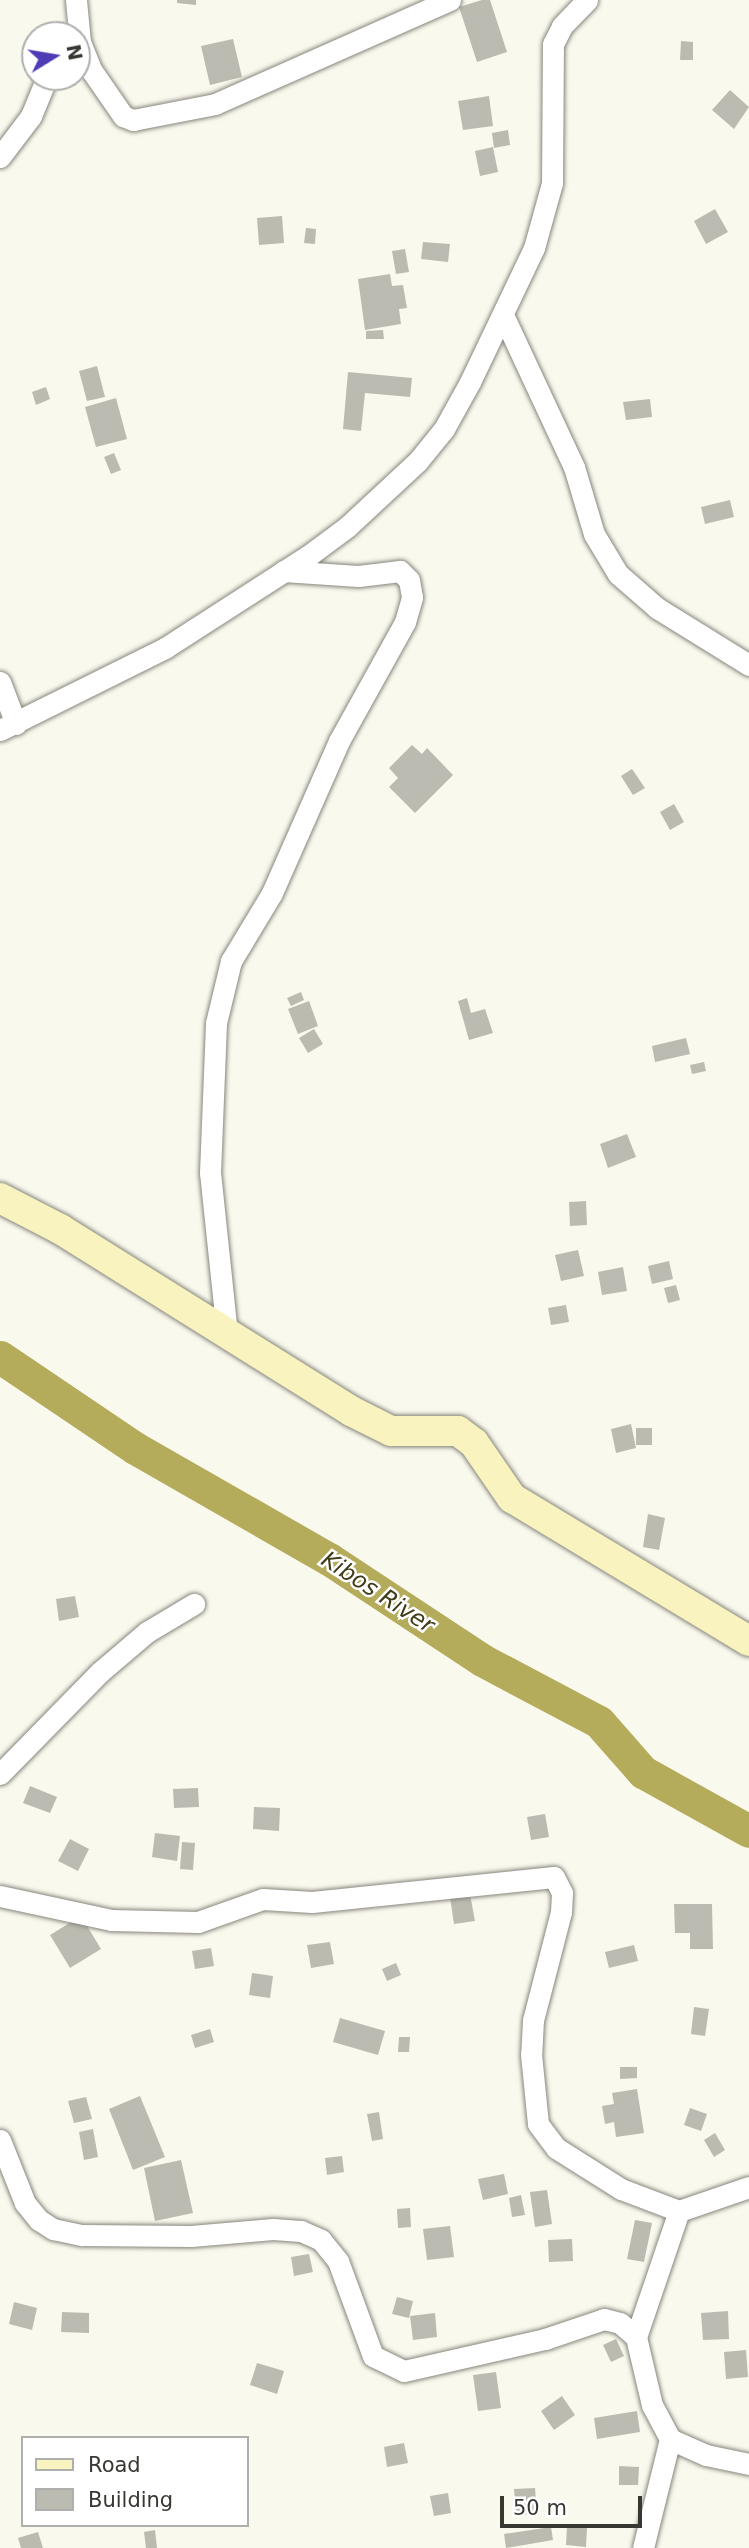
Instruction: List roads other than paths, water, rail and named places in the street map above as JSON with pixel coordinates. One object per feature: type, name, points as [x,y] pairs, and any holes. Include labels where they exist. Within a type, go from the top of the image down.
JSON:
[{"type":"main road","points":[[0,1198],[60,1229],[227,1334],[391,1431],[458,1431],[474,1443],[512,1497],[749,1642]]},
{"type":"street","points":[[76,2],[80,42],[92,71],[123,116],[134,120],[215,103],[336,54],[450,0]]},
{"type":"street","points":[[0,682],[8,727],[165,648],[347,527],[418,461],[443,429],[504,317],[534,248],[552,183],[552,44],[562,26],[587,0]]},
{"type":"street","points":[[69,21],[76,2]]},
{"type":"street","points":[[0,157],[31,116],[41,91]]},
{"type":"street","points":[[504,317],[574,467],[594,534],[618,574],[657,608],[723,653],[749,665]]},
{"type":"street","points":[[227,1334],[210,1173],[216,1023],[231,961],[272,893],[339,741],[405,622],[412,597],[409,580],[400,571],[358,576],[283,571]]},
{"type":"street","points":[[0,1774],[100,1672],[147,1632],[194,1604]]},
{"type":"street","points":[[0,1896],[111,1920],[198,1922],[263,1899],[331,1901],[543,1875],[554,1877],[562,1893],[561,1912],[533,2020],[531,2054],[538,2124],[556,2148],[621,2189],[679,2211],[749,2187]]},
{"type":"street","points":[[0,2140],[25,2203],[39,2220],[53,2229],[82,2235],[191,2236],[273,2229],[301,2231],[321,2240],[338,2261],[373,2356],[404,2371],[545,2339],[604,2319],[620,2323],[636,2337]]},
{"type":"street","points":[[679,2211],[636,2337],[652,2405],[670,2439],[706,2455],[749,2464]]},
{"type":"street","points":[[643,2548],[670,2439]]},
{"type":"waterway","name":"Kibos River","points":[[0,1357],[135,1448],[329,1559],[482,1660],[599,1722],[643,1772],[749,1831]]}]
